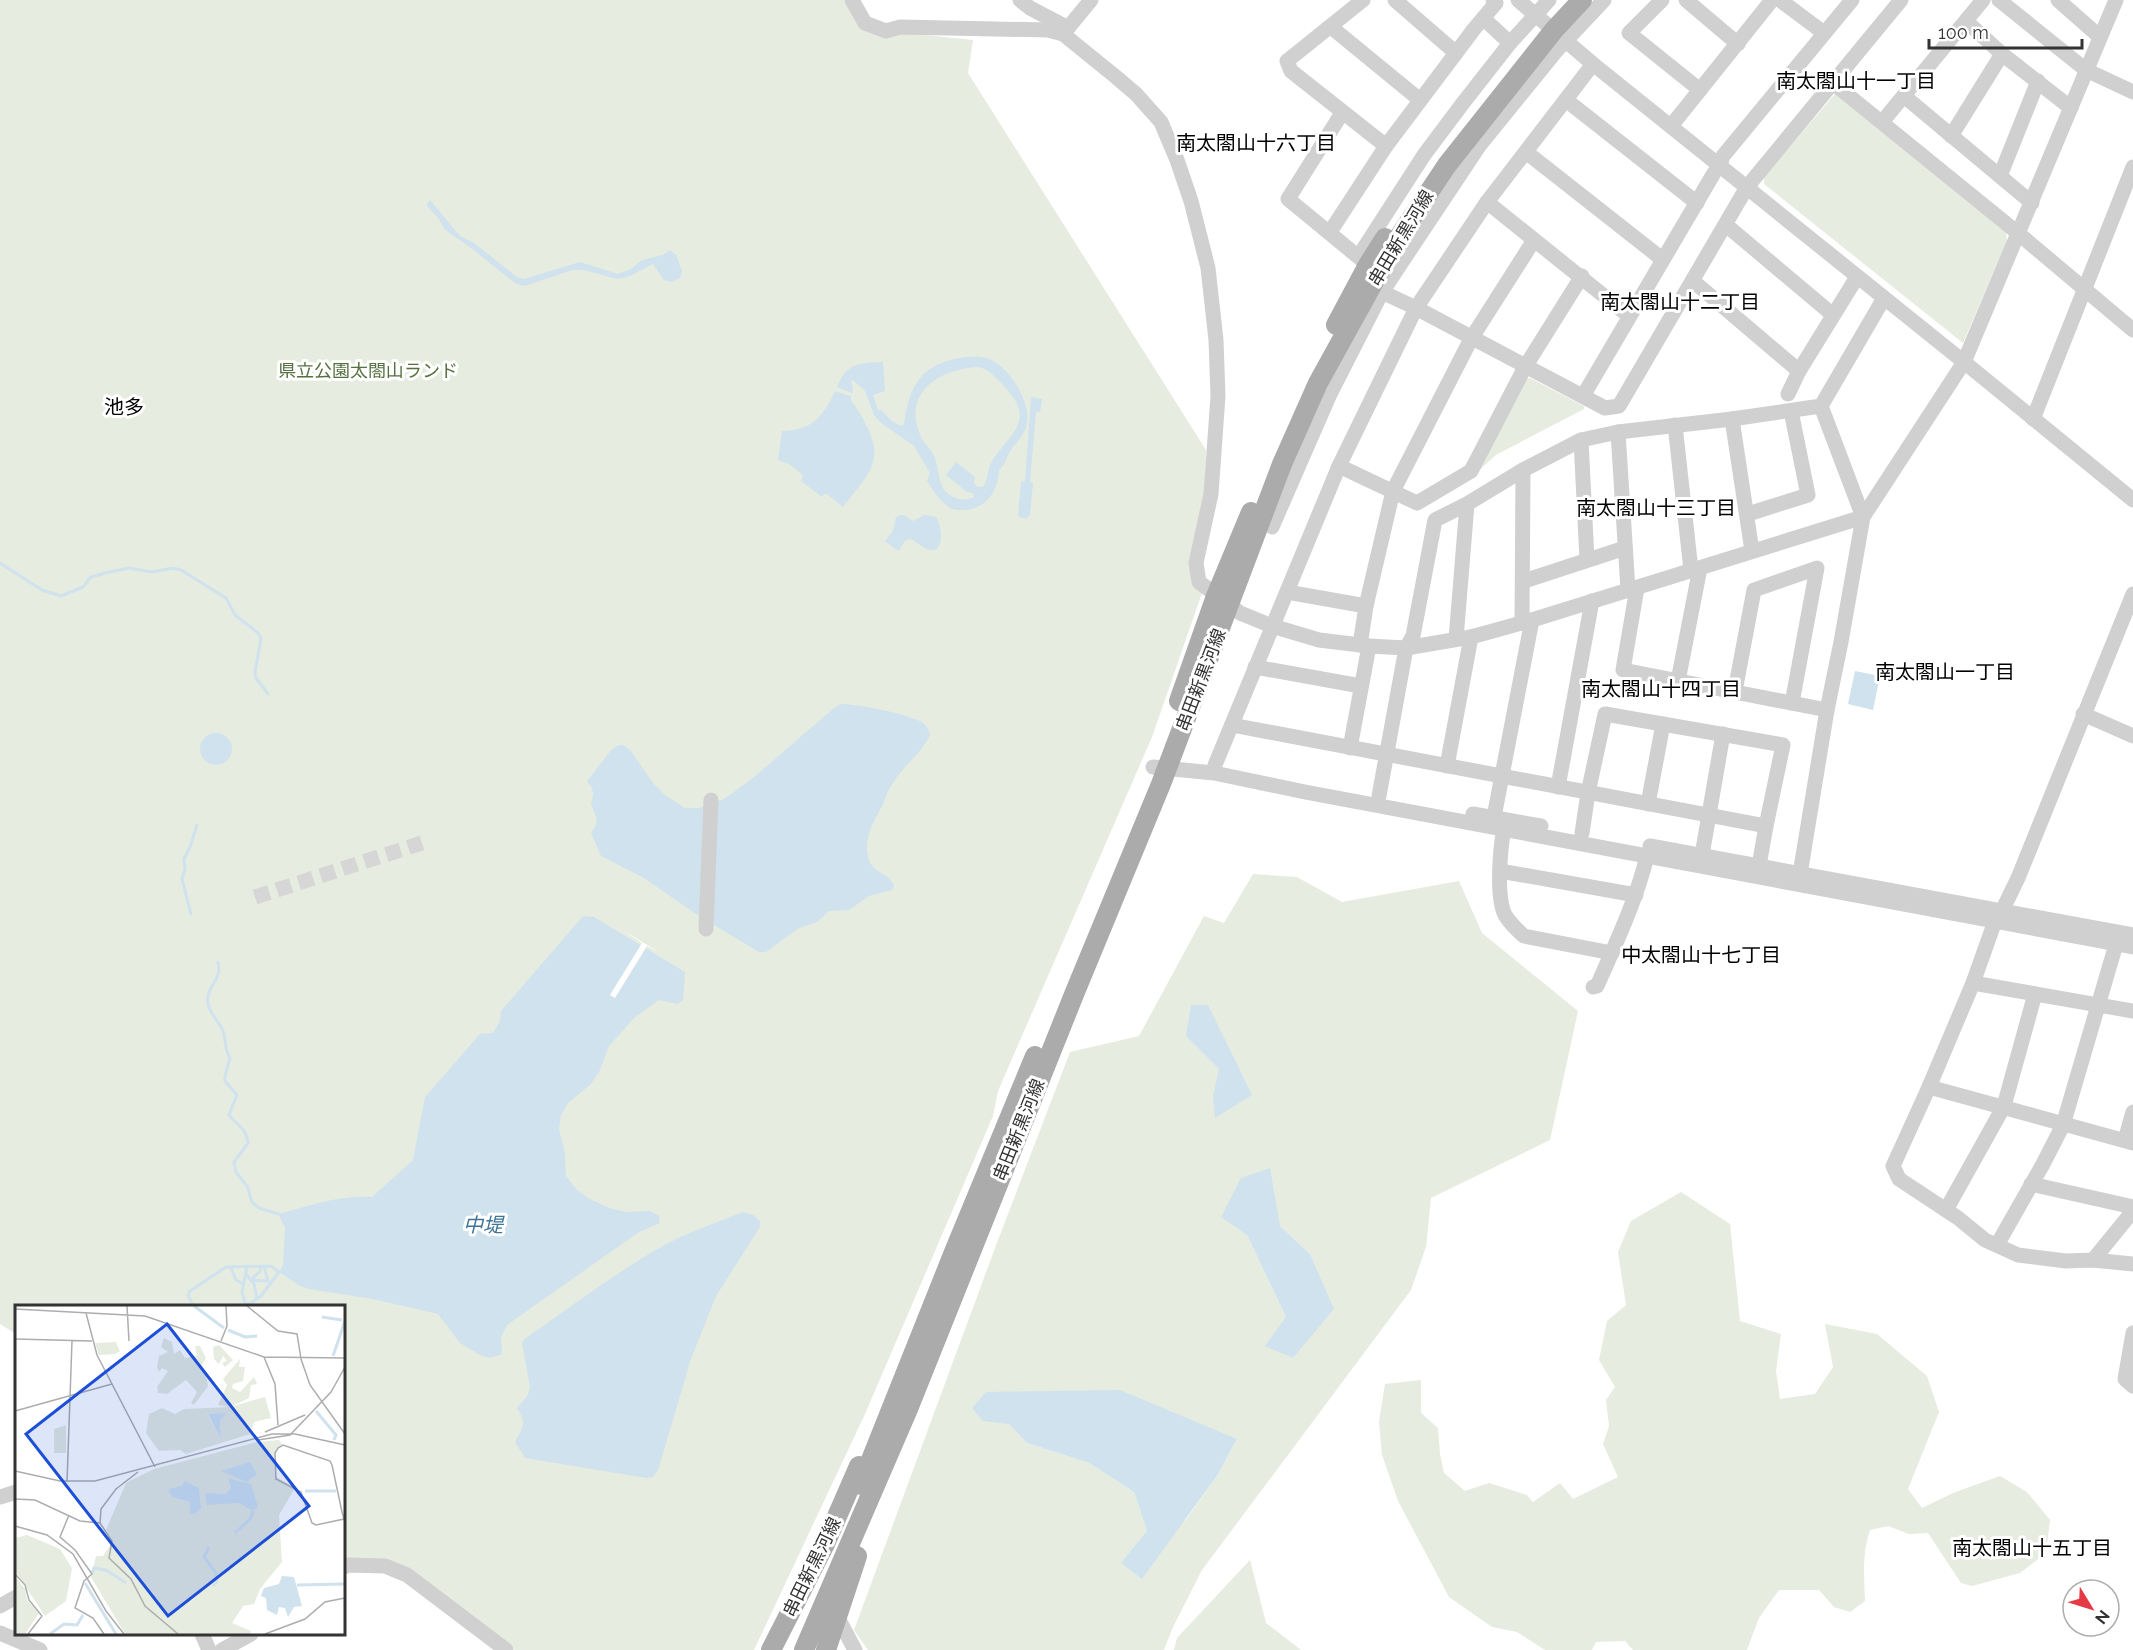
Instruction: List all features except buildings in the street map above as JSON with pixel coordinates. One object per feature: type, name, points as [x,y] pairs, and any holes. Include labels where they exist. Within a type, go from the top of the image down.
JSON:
[{"type":"main road","name":"串田新黒河線","points":[[1222,601],[1318,383],[1397,240],[1447,165],[1568,0]]},
{"type":"main road","name":"串田新黒河線","points":[[826,1650],[908,1408],[1162,763],[1307,378],[1365,262],[1439,156],[1550,27],[1582,0]]},
{"type":"main road","name":"串田新黒河線","points":[[771,1650],[825,1544],[954,1252],[1162,763]]},
{"type":"main road","name":"串田新黒河線","points":[[862,1500],[954,1252]]},
{"type":"main road","name":"串田新黒河線","points":[[862,1500],[908,1408]]},
{"type":"main road","points":[[790,1650],[862,1500]]},
{"type":"main road","points":[[804,1650],[862,1500]]},
{"type":"street","points":[[852,0],[865,23],[886,31],[900,27],[938,27],[1066,31]]},
{"type":"street","points":[[1020,0],[1066,31],[1136,94],[1161,122],[1177,160],[1191,201],[1208,268],[1216,340],[1218,396],[1211,494],[1197,563],[1199,582],[1240,613],[1272,626],[1319,640],[1364,646],[1406,648],[1464,638],[1527,621],[1863,517]]},
{"type":"street","points":[[1066,31],[1091,0]]},
{"type":"street","points":[[1363,0],[1287,61],[1291,71],[1386,146]]},
{"type":"street","points":[[1395,0],[1456,53]]},
{"type":"street","points":[[1330,232],[1386,146],[1496,3],[1493,0]]},
{"type":"street","points":[[1518,0],[1671,126],[1717,169],[1747,187],[2133,500]]},
{"type":"street","points":[[1272,527],[1330,394],[1382,292],[1479,146],[1550,27],[1549,0]]},
{"type":"street","points":[[1365,262],[1364,248],[1424,155],[1510,43],[1550,27],[1604,0]]},
{"type":"street","points":[[1662,0],[1629,33],[1700,90]]},
{"type":"street","points":[[1686,0],[1738,44]]},
{"type":"street","points":[[1671,126],[1772,0]]},
{"type":"street","points":[[1780,0],[1824,33]]},
{"type":"street","points":[[1583,396],[1723,156],[1852,0]]},
{"type":"street","points":[[1382,292],[1605,408],[1619,406],[1747,187],[1901,0]]},
{"type":"street","points":[[1882,122],[1983,0]]},
{"type":"street","points":[[1999,0],[2086,70],[2133,92]]},
{"type":"street","points":[[1800,874],[1827,710],[1863,517],[1964,362],[2116,0]]},
{"type":"street","points":[[2066,3],[2100,37]]},
{"type":"street","points":[[1484,19],[1510,43]]},
{"type":"street","points":[[1966,21],[2002,54],[2070,108]]},
{"type":"street","points":[[1331,27],[1420,100]]},
{"type":"street","points":[[1951,136],[2002,54]]},
{"type":"street","points":[[1215,765],[1339,466],[1416,308],[1487,202],[1593,64]]},
{"type":"street","points":[[2000,176],[2038,81]]},
{"type":"street","points":[[1833,84],[2019,234],[2133,330]]},
{"type":"street","points":[[1904,96],[2032,203]]},
{"type":"street","points":[[1566,100],[1697,203]]},
{"type":"street","points":[[1342,112],[1288,199],[1365,262]]},
{"type":"street","points":[[1526,153],[1662,259]]},
{"type":"street","points":[[2033,418],[2133,167]]},
{"type":"street","points":[[1487,202],[1629,316]]},
{"type":"street","points":[[1726,225],[1833,315]]},
{"type":"street","points":[[1350,748],[1361,686],[1366,606],[1393,491],[1471,339],[1534,240]]},
{"type":"street","points":[[1339,466],[1417,503],[1471,471],[1525,367],[1582,276]]},
{"type":"street","points":[[1788,394],[1799,371],[1857,277]]},
{"type":"street","points":[[1693,281],[1799,371]]},
{"type":"street","points":[[1821,406],[1884,298]]},
{"type":"street","points":[[1821,406],[1863,517]]},
{"type":"street","points":[[1379,796],[1406,648],[1413,636],[1436,520],[1581,440],[1618,432],[1821,406]]},
{"type":"street","points":[[1748,514],[1808,495],[1791,411]]},
{"type":"street","points":[[1732,419],[1752,551]]},
{"type":"street","points":[[1674,425],[1695,569],[1678,681]]},
{"type":"street","points":[[1618,432],[1625,548],[1632,589],[1623,670],[1827,710]]},
{"type":"street","points":[[1581,440],[1587,560]]},
{"type":"street","points":[[1494,817],[1527,621],[1524,581],[1523,470]]},
{"type":"street","points":[[1447,766],[1464,638],[1467,504]]},
{"type":"street","points":[[1524,581],[1625,548]]},
{"type":"street","points":[[1735,691],[1754,590],[1816,568],[1792,703]]},
{"type":"street","points":[[1287,592],[1366,606]]},
{"type":"street","points":[[2133,594],[2018,878],[1999,916],[1929,1087],[1893,1166],[1899,1179],[1946,1210],[1985,1240],[2018,1255],[2066,1261],[2093,1260],[2133,1264]]},
{"type":"street","points":[[1558,787],[1592,601]]},
{"type":"street","points":[[1255,667],[1361,686]]},
{"type":"street","points":[[1582,833],[1605,714],[1723,734],[1783,746],[1759,866]]},
{"type":"street","points":[[2083,714],[2133,736]]},
{"type":"street","points":[[1648,804],[1663,724]]},
{"type":"street","points":[[1232,725],[1766,826]]},
{"type":"street","points":[[1702,855],[1723,734]]},
{"type":"street","points":[[1162,763],[1342,794],[1379,796],[1462,813],[1582,833],[1800,874],[1999,916]]},
{"type":"street","points":[[1162,763],[1215,765],[1504,829],[1647,856],[2123,937],[2133,947]]},
{"type":"street","points":[[706,929],[711,800]]},
{"type":"street","points":[[1504,829],[1500,871],[1504,913],[1515,929],[1524,936],[1612,953]]},
{"type":"street","points":[[1593,987],[1597,986],[1612,953],[1635,895],[1647,856]]},
{"type":"street","points":[[1500,871],[1635,895]]},
{"type":"street","points":[[1997,1245],[2062,1125],[2099,1005],[2123,937]]},
{"type":"street","points":[[1973,983],[2133,1011]]},
{"type":"street","points":[[1946,1210],[2004,1106],[2035,994]]},
{"type":"street","points":[[1929,1087],[2004,1106],[2062,1125],[2129,1141],[2133,1112]]},
{"type":"street","points":[[2031,1184],[2133,1209],[2093,1260]]},
{"type":"street","points":[[2133,1333],[2125,1379],[2133,1386]]},
{"type":"street","points":[[0,1497],[15,1492]]},
{"type":"street","points":[[345,1566],[384,1566],[407,1575],[506,1650]]},
{"type":"street","points":[[0,1606],[15,1598]]},
{"type":"street","points":[[838,1618],[855,1650]]},
{"type":"street","points":[[0,1633],[40,1650]]},
{"type":"street","points":[[202,1635],[209,1650]]},
{"type":"street","points":[[222,1650],[249,1635]]},
{"type":"green space","name":"県立公園太閤山ランド","points":[[0,0],[844,0],[858,25],[886,31],[973,40],[968,73],[1206,450],[1205,494],[1190,562],[1192,585],[1202,593],[1152,737],[998,1091],[993,1116],[865,1414],[754,1650],[515,1650],[408,1572],[345,1564],[345,1305],[15,1305],[15,1333],[0,1324]]},
{"type":"green space","points":[[1835,94],[2006,233],[2007,241],[1963,343],[1764,184],[1764,177]]},
{"type":"green space","points":[[1530,378],[1584,406],[1584,409],[1496,455],[1476,473],[1525,380]]},
{"type":"green space","points":[[1253,874],[1297,877],[1342,902],[1459,881],[1482,933],[1578,1011],[1550,1140],[1431,1198],[1426,1247],[1411,1290],[1202,1570],[1164,1650],[868,1650],[854,1630],[1070,1052],[1139,1036],[1204,916],[1224,923]],"holes":[[[1280,1226],[1310,1254],[1293,1358],[1286,1317],[1247,1235]],[[986,1392],[1034,1392],[1237,1439],[1217,1476],[1185,1521],[1147,1531],[1134,1492],[1089,1463],[1027,1443],[1009,1424]]]},
{"type":"green space","points":[[1681,1192],[1730,1224],[1740,1321],[1781,1334],[1776,1371],[1780,1399],[1815,1394],[1833,1367],[1825,1324],[1877,1334],[1927,1376],[1939,1412],[1908,1489],[1922,1508],[1953,1493],[2000,1476],[2027,1492],[2050,1520],[2046,1553],[2020,1573],[1972,1586],[1961,1583],[1928,1533],[1909,1534],[1888,1526],[1870,1530],[1865,1556],[1865,1601],[1850,1612],[1834,1607],[1819,1590],[1779,1590],[1759,1618],[1747,1650],[1633,1650],[1625,1641],[1596,1642],[1592,1650],[1545,1650],[1517,1632],[1492,1627],[1449,1597],[1398,1501],[1382,1455],[1379,1422],[1385,1384],[1421,1380],[1421,1413],[1438,1428],[1444,1473],[1465,1491],[1489,1483],[1527,1495],[1533,1502],[1560,1483],[1573,1499],[1618,1477],[1603,1444],[1609,1426],[1606,1400],[1615,1387],[1599,1360],[1607,1321],[1626,1305],[1618,1252],[1631,1221]]},
{"type":"green space","points":[[1250,1560],[1266,1623],[1301,1650],[1174,1650],[1177,1638]]},
{"type":"water","points":[[430,200],[460,236],[474,243],[517,277],[524,279],[580,262],[618,274],[631,269],[642,260],[663,255],[670,250],[676,255],[682,271],[680,278],[671,282],[664,280],[653,264],[628,277],[617,279],[584,270],[572,270],[525,286],[516,284],[444,229],[439,219],[427,206]]},
{"type":"water","points":[[980,357],[997,363],[1011,377],[1026,405],[1027,423],[999,470],[994,491],[986,501],[966,510],[952,509],[938,496],[927,481],[930,473],[914,446],[881,423],[874,415],[865,391],[853,380],[851,381],[852,393],[837,387],[845,373],[854,366],[883,362],[885,391],[873,395],[878,410],[901,426],[904,424],[910,397],[921,377],[938,364],[950,360]],"holes":[[[982,368],[995,377],[1014,398],[1020,417],[1013,434],[992,461],[983,487],[978,487],[974,483],[975,477],[956,462],[946,475],[967,492],[973,493],[974,497],[971,499],[959,499],[948,494],[943,487],[934,456],[921,437],[916,421],[916,408],[927,386],[938,378],[964,369]]]},
{"type":"water","points":[[835,391],[851,396],[851,401],[872,438],[874,449],[871,469],[843,507],[827,494],[822,497],[801,481],[803,475],[789,464],[778,460],[782,431],[809,425],[821,415]]},
{"type":"water","points":[[1031,397],[1042,399],[1040,412],[1036,412],[1030,482],[1033,483],[1030,515],[1026,519],[1019,517],[1018,514],[1021,482],[1025,481]]},
{"type":"water","points":[[900,515],[913,521],[924,515],[936,517],[941,535],[940,545],[934,550],[928,550],[911,539],[906,540],[898,551],[885,541],[893,531],[896,517]]},
{"type":"water","points":[[1855,671],[1880,676],[1873,710],[1848,704]]},
{"type":"water","points":[[841,704],[907,716],[923,723],[930,735],[890,788],[868,838],[869,860],[874,868],[889,878],[894,886],[892,890],[869,896],[849,910],[829,911],[817,922],[799,928],[766,952],[759,952],[699,916],[644,878],[601,856],[591,833],[596,824],[596,818],[591,803],[593,791],[587,781],[612,749],[623,745],[630,750],[653,783],[665,795],[685,808],[699,808],[724,799],[753,778]]},
{"type":"water","points":[[216,733],[227,738],[232,749],[227,760],[216,765],[205,760],[200,749],[205,738]]},
{"type":"water","name":"中堤","points":[[583,916],[594,917],[685,972],[683,1000],[678,1004],[659,1000],[635,1017],[609,1046],[599,1072],[590,1085],[569,1102],[561,1115],[559,1129],[565,1154],[566,1176],[576,1189],[588,1198],[609,1208],[626,1212],[650,1211],[659,1216],[660,1223],[639,1232],[507,1325],[501,1337],[502,1354],[490,1358],[460,1343],[438,1314],[373,1299],[309,1289],[300,1286],[279,1272],[283,1265],[285,1227],[278,1214],[335,1199],[372,1197],[413,1160],[425,1097],[480,1034],[493,1033],[500,1021],[501,1011]]},
{"type":"water","points":[[1191,1005],[1208,1005],[1252,1095],[1215,1118],[1213,1096],[1219,1069],[1186,1036]]},
{"type":"water","points":[[1270,1168],[1280,1226],[1310,1254],[1334,1309],[1293,1358],[1265,1346],[1286,1317],[1247,1235],[1221,1217],[1241,1178]]},
{"type":"water","points":[[743,1212],[753,1215],[760,1221],[760,1227],[716,1296],[691,1359],[658,1470],[653,1477],[647,1478],[525,1458],[515,1442],[523,1425],[517,1408],[528,1395],[530,1387],[523,1340],[654,1251],[687,1234]]},
{"type":"water","points":[[1120,1390],[1237,1439],[1217,1476],[1142,1579],[1121,1563],[1147,1531],[1134,1492],[1089,1463],[1027,1443],[1009,1424],[983,1421],[972,1408],[986,1392]]},
{"type":"pier","points":[[619,928],[659,952],[647,946],[615,998],[610,995],[642,943]]},
{"type":"waterway","points":[[0,563],[42,590],[61,596],[83,587],[91,577],[109,572],[129,568],[152,572],[173,568],[181,570],[226,598],[235,615],[258,633],[261,638],[255,673],[268,694]]},
{"type":"waterway","points":[[191,914],[182,879],[185,869],[184,859],[197,825]]},
{"type":"waterway","points":[[218,962],[218,973],[209,992],[208,1002],[223,1031],[230,1058],[225,1081],[237,1095],[229,1115],[244,1131],[248,1143],[234,1162],[236,1172],[247,1186],[252,1202],[259,1208],[278,1214]]},
{"type":"waterway","points":[[261,1266],[260,1271],[251,1280],[268,1281],[264,1266]]},
{"type":"waterway","points":[[193,1305],[188,1295],[190,1291],[226,1267],[271,1266],[279,1272],[261,1296],[248,1305]]},
{"type":"waterway","points":[[246,1305],[242,1292],[247,1267]]},
{"type":"waterway","points":[[231,1268],[236,1280],[244,1284]]},
{"type":"waterway","points":[[246,1274],[254,1284],[257,1298]]},
{"type":"tunnel","points":[[255,897],[422,843]]},
{"type":"district","name":"南太閤山十一丁目","points":[[1856,81]]},
{"type":"district","name":"南太閤山十六丁目","points":[[1256,143]]},
{"type":"district","name":"南太閤山十二丁目","points":[[1680,302]]},
{"type":"district","name":"池多","points":[[124,407]]},
{"type":"district","name":"南太閤山十三丁目","points":[[1656,508]]},
{"type":"district","name":"南太閤山一丁目","points":[[1945,672]]},
{"type":"district","name":"南太閤山十四丁目","points":[[1661,689]]},
{"type":"district","name":"中太閤山十七丁目","points":[[1701,955]]},
{"type":"district","name":"南太閤山十五丁目","points":[[2032,1548]]}]
